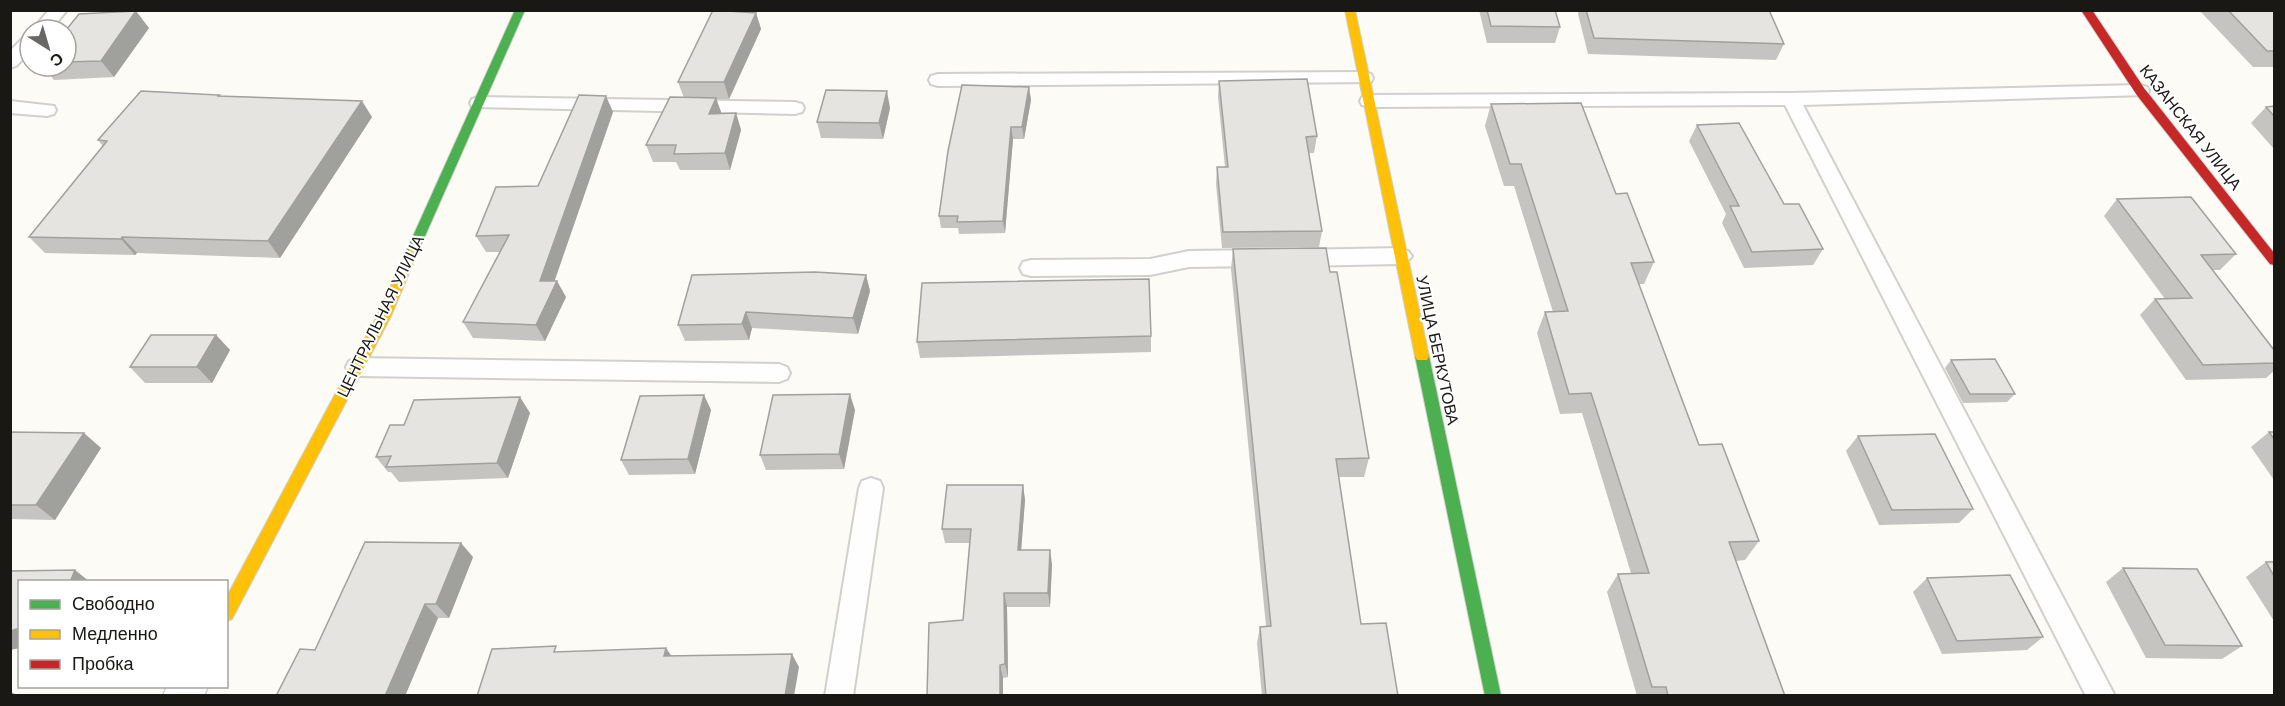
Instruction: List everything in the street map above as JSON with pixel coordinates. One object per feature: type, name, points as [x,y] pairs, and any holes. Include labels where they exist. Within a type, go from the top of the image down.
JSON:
[{"type":"street","name":"ЦЕНТРАЛЬНАЯ УЛИЦА","points":[[228,610],[384,316],[520,10]]},
{"type":"street","name":"УЛИЦА БЕРКУТОВА","points":[[1350,10],[1493,696]]},
{"type":"street","name":"КАЗАНСКАЯ УЛИЦА","points":[[2086,10],[2140,91],[2274,261]]},
{"type":"lane","points":[[938,80],[1364,78]]},
{"type":"lane","points":[[1369,101],[1791,99],[2140,91]]},
{"type":"lane","points":[[1791,99],[2101,696]]},
{"type":"lane","points":[[479,103],[795,108]]},
{"type":"lane","points":[[10,107],[47,110]]},
{"type":"lane","points":[[1031,268],[1150,267],[1189,259],[1401,256]]},
{"type":"lane","points":[[357,367],[779,373]]},
{"type":"lane","points":[[839,696],[871,488]]},
{"type":"building","points":[[713,10],[756,13],[724,82],[678,82]]},
{"type":"building","points":[[1487,10],[1555,10],[1560,27],[1491,26]]},
{"type":"building","points":[[1586,10],[1769,10],[1784,44],[1594,38]]},
{"type":"building","points":[[2228,10],[2274,10],[2274,51],[2267,51]]},
{"type":"building","points":[[136,11],[101,61],[78,62],[78,18],[76,18],[79,14]]},
{"type":"building","points":[[1307,79],[1317,136],[1306,137],[1322,231],[1223,232],[1217,167],[1228,167],[1219,81]]},
{"type":"building","points":[[962,85],[1029,87],[1022,127],[1011,127],[1003,221],[957,222],[958,216],[939,216],[948,151]]},
{"type":"building","points":[[826,90],[887,91],[879,123],[817,122]]},
{"type":"building","points":[[141,91],[362,101],[268,241],[29,237],[107,141],[98,140]]},
{"type":"building","points":[[579,95],[606,96],[540,281],[557,281],[536,325],[463,322],[509,235],[476,236],[496,187],[538,186]]},
{"type":"building","points":[[670,97],[716,98],[709,114],[736,113],[725,153],[674,154],[676,145],[646,145]]},
{"type":"building","points":[[1581,103],[1616,194],[1627,193],[1654,262],[1631,263],[1699,445],[1722,444],[1759,541],[1729,542],[1785,696],[1668,696],[1666,687],[1652,687],[1618,574],[1649,573],[1591,393],[1569,394],[1545,312],[1568,311],[1521,164],[1510,164],[1491,104]]},
{"type":"building","points":[[2274,106],[2274,116],[2266,107]]},
{"type":"building","points":[[1739,123],[1784,204],[1799,204],[1823,249],[1752,252],[1730,206],[1739,206],[1697,125]]},
{"type":"building","points":[[2191,197],[2236,254],[2201,255],[2274,350],[2274,363],[2203,365],[2155,299],[2192,298],[2117,199]]},
{"type":"building","points":[[1326,248],[1330,272],[1337,272],[1369,458],[1336,459],[1361,624],[1386,623],[1398,696],[1266,696],[1260,627],[1271,626],[1233,249]]},
{"type":"building","points":[[815,272],[866,275],[853,318],[746,312],[742,324],[678,325],[692,275]]},
{"type":"building","points":[[1149,279],[1151,336],[917,342],[922,283]]},
{"type":"building","points":[[151,335],[216,335],[197,367],[130,367]]},
{"type":"building","points":[[1995,359],[2015,394],[1970,394],[1951,360]]},
{"type":"building","points":[[850,394],[839,454],[760,455],[773,395]]},
{"type":"building","points":[[704,395],[688,459],[621,460],[640,396]]},
{"type":"building","points":[[520,397],[497,463],[386,467],[391,456],[376,457],[390,425],[404,425],[414,400]]},
{"type":"building","points":[[10,432],[84,433],[36,505],[10,505]]},
{"type":"building","points":[[1935,434],[1973,509],[1892,510],[1858,436]]},
{"type":"building","points":[[947,485],[1023,485],[1018,550],[1050,550],[1048,593],[1004,593],[1005,664],[1000,665],[1000,696],[925,696],[927,695],[929,623],[963,620],[971,529],[942,529]]},
{"type":"building","points":[[365,542],[461,543],[436,604],[425,604],[385,696],[276,696],[300,649],[315,650]]},
{"type":"building","points":[[2266,562],[2274,562],[2274,576]]},
{"type":"building","points":[[2123,568],[2197,569],[2242,646],[2165,645]]},
{"type":"building","points":[[75,570],[71,580],[18,580],[18,629],[10,631],[10,571]]},
{"type":"building","points":[[2010,575],[2043,637],[1957,641],[1927,578]]},
{"type":"building","points":[[556,646],[554,652],[666,648],[664,656],[792,654],[785,696],[477,696],[492,649]]},
{"type":"traffic: fast","points":[[411,254],[520,10]]},
{"type":"traffic: fast","points":[[1422,356],[1493,696]]},
{"type":"traffic: slow","points":[[1350,10],[1422,356]]},
{"type":"traffic: slow","points":[[228,610],[384,316],[411,254]]},
{"type":"traffic: jam","points":[[2086,10],[2140,91],[2274,261]]}]
